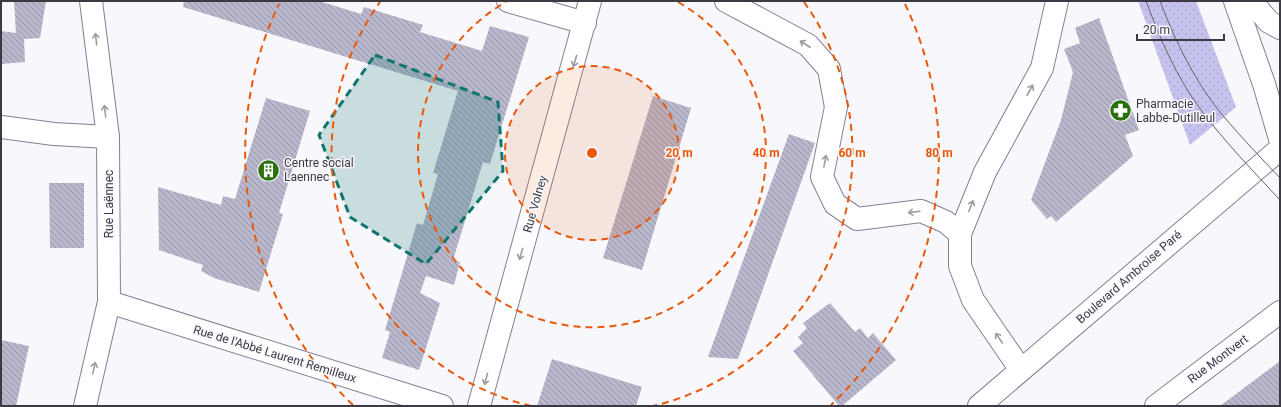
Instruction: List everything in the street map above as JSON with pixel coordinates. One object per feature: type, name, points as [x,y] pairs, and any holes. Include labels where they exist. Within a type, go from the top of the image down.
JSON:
[{"type":"street","name":"Rue Laënnec","points":[[85,406],[109,302],[108,137],[91,1]]},
{"type":"street","points":[[508,1],[585,23]]},
{"type":"street","name":"Rue Volney","points":[[479,406],[590,1]]},
{"type":"street","points":[[726,1],[808,45],[829,69],[836,107],[822,176],[835,204],[857,219],[921,211],[946,222],[960,234]]},
{"type":"street","points":[[1021,370],[973,300],[960,266],[960,234],[985,172],[1042,68],[1057,1]]},
{"type":"street","points":[[1234,1],[1264,84],[1280,139]]},
{"type":"street","points":[[1250,1],[1269,22],[1280,28]]},
{"type":"street","points":[[1,127],[54,134],[108,137]]},
{"type":"street","name":"Boulevard Ambroise Paré","points":[[979,406],[1280,149]]},
{"type":"street","name":"Rue de l'Abbé Laurent Remilleux","points":[[109,302],[442,406]]},
{"type":"street","name":"Rue Montvert","points":[[1156,406],[1280,312]]},
{"type":"highlighted area","points":[[375,55],[498,102],[503,171],[426,264],[350,217],[319,135]]},
{"type":"shaded area","points":[[1138,1],[1196,1],[1236,107],[1190,145]]},
{"type":"building","points":[[14,1],[46,1],[40,38],[24,39],[25,62],[1,64],[1,31],[16,33]]},
{"type":"building","points":[[184,1],[319,1],[361,14],[364,7],[423,25],[420,32],[482,51],[490,26],[529,37],[490,164],[483,162],[453,260],[460,262],[454,285],[426,276],[420,293],[440,303],[419,370],[382,358],[390,332],[385,330],[417,223],[423,225],[438,174],[433,173],[458,91],[183,7]]},
{"type":"building","points":[[1099,18],[1139,130],[1125,135],[1133,156],[1056,222],[1051,216],[1047,219],[1031,200],[1061,120],[1073,72],[1064,49],[1080,43],[1075,28]]},
{"type":"building","points":[[653,96],[691,108],[642,270],[603,258]]},
{"type":"building","points":[[266,98],[310,111],[279,213],[283,214],[259,292],[214,278],[201,271],[203,265],[159,250],[158,187],[221,205],[223,196],[235,199]]},
{"type":"building","points":[[789,134],[815,143],[738,359],[708,357]]},
{"type":"building","points":[[49,183],[84,183],[84,248],[50,248]]},
{"type":"building","points":[[830,303],[855,332],[860,328],[868,338],[873,333],[896,360],[842,406],[839,406],[793,351],[803,343],[798,337],[807,328],[803,323]]},
{"type":"building","points":[[1,340],[29,346],[16,406],[1,406]]},
{"type":"building","points":[[552,359],[642,387],[636,406],[537,406]]},
{"type":"building","points":[[1280,361],[1280,406],[1220,406]]},
{"type":"tram line","points":[[1146,1],[1170,58],[1192,98],[1229,145],[1280,200]]},
{"type":"tram line","points":[[1160,1],[1179,47],[1204,91],[1224,117],[1280,178]]},
{"type":"place","name":"Pharmacie Labbe-Dutilleul","points":[[1120,111]]},
{"type":"place","name":"Centre social Laennec","points":[[268,170]]}]
